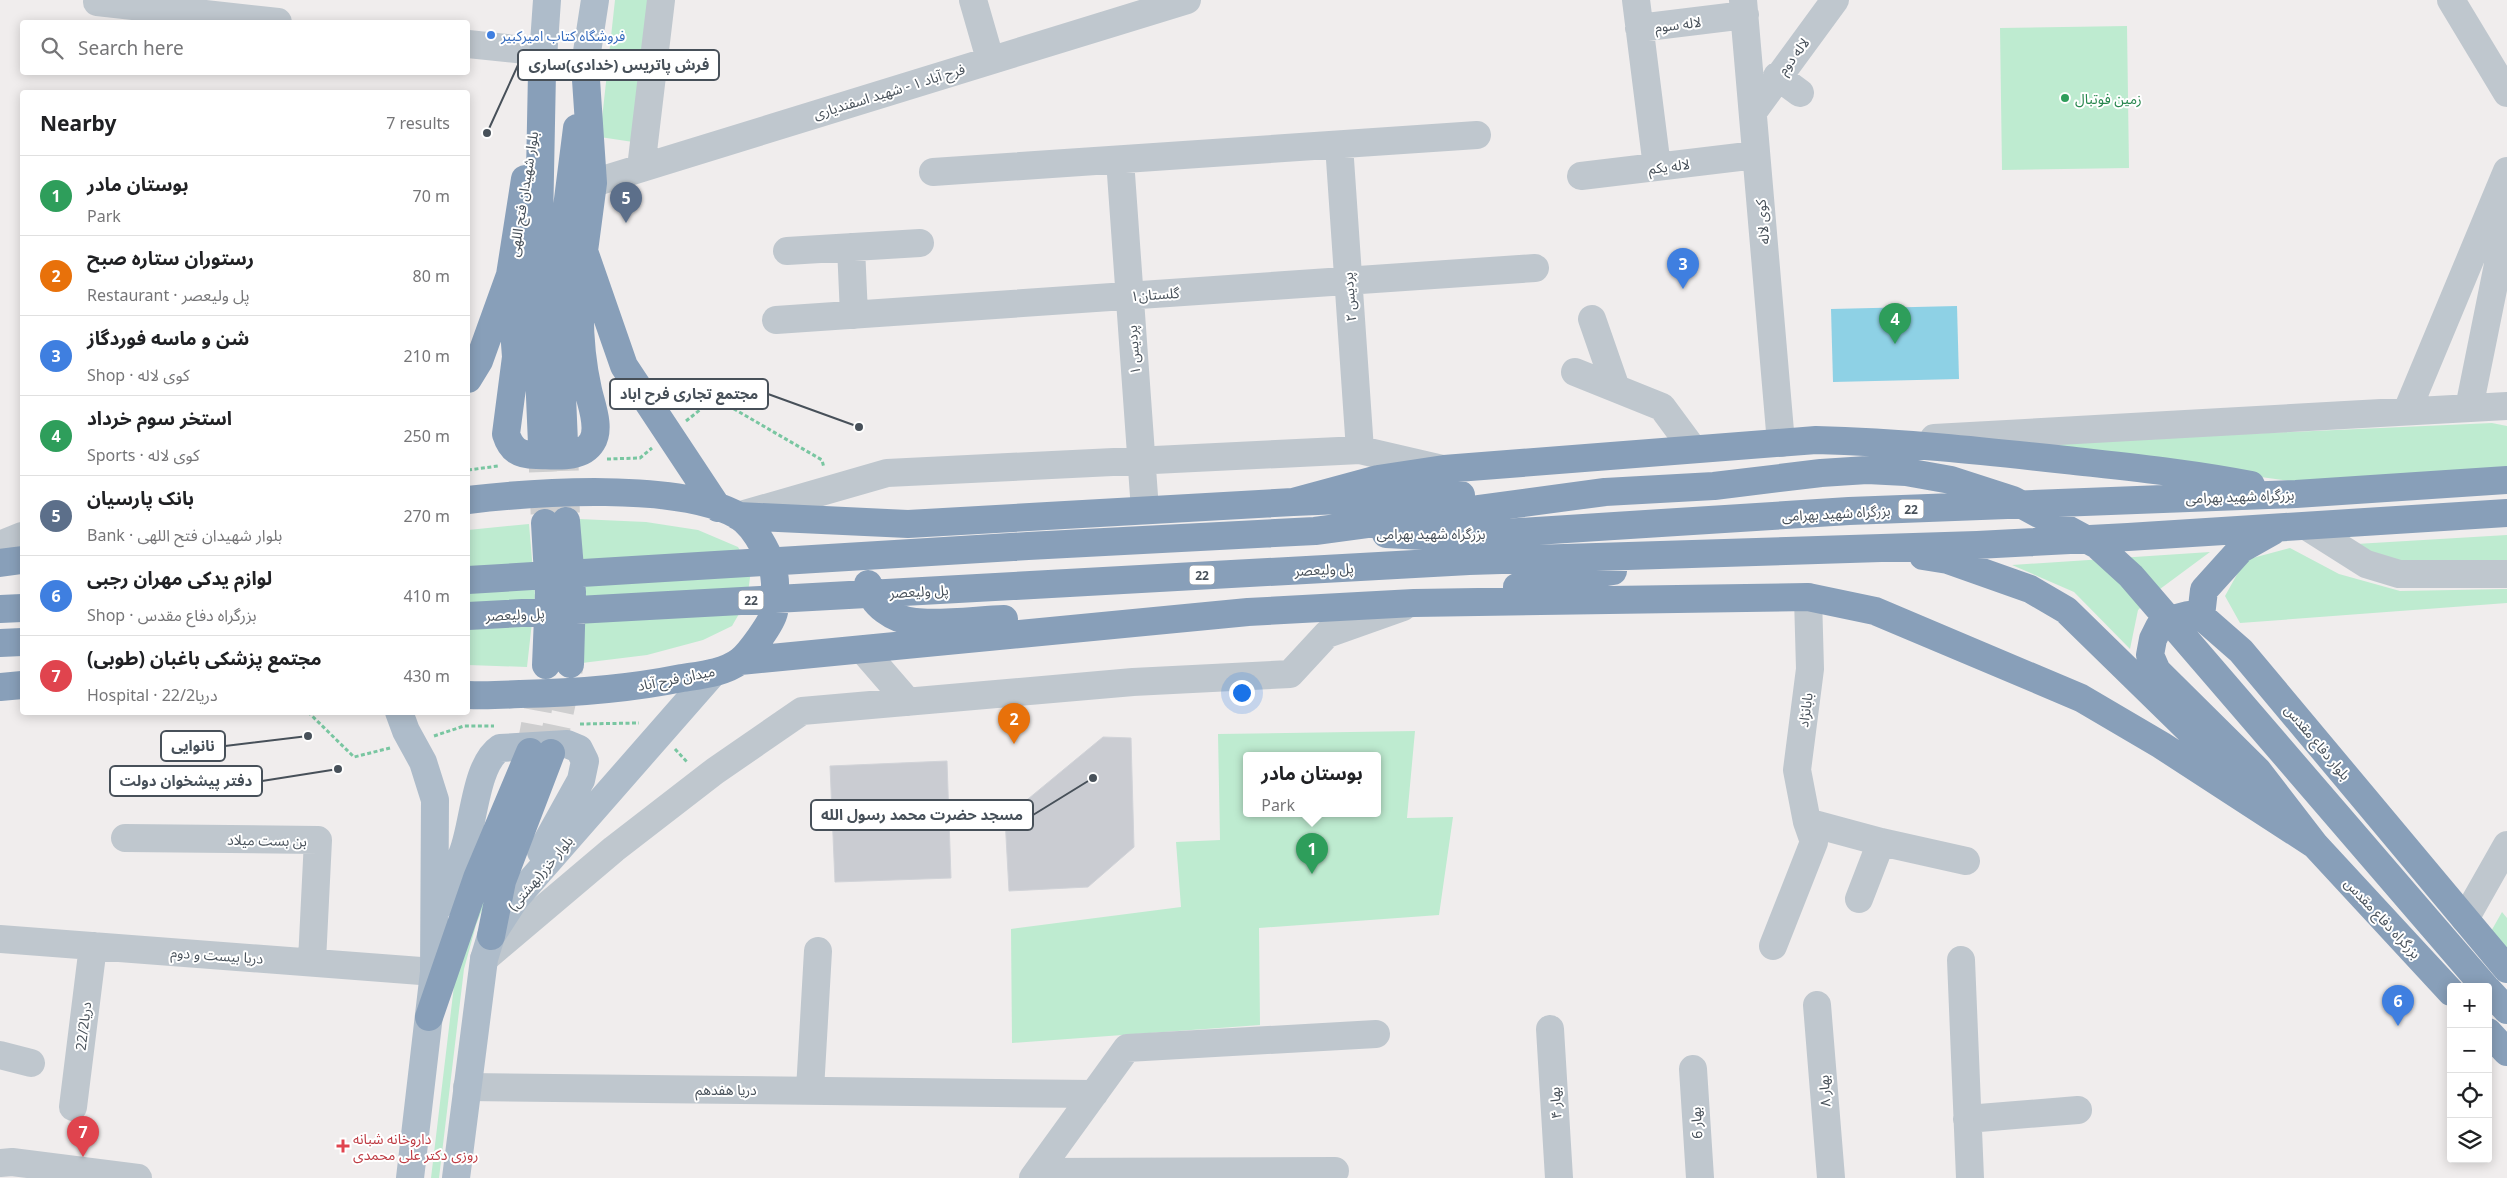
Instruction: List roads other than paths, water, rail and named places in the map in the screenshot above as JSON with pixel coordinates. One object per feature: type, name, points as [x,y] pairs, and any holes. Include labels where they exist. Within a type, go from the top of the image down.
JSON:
[{"type":"highway","name":"بلوار شهیدان فتح اللهی","points":[[470,376],[479,361],[510,275],[543,62]]},
{"type":"highway","points":[[543,62],[536,327],[553,443],[561,256],[585,65]]},
{"type":"highway","points":[[510,275],[516,357],[506,434],[509,444],[515,452],[528,455],[574,454],[585,449],[593,441],[596,428],[581,360],[579,292],[593,183],[585,65]]},
{"type":"highway","points":[[584,251],[624,366],[728,512],[908,524],[1293,502],[1605,492],[1714,486],[1821,473],[1867,470],[1906,472],[1951,480],[2013,500],[2097,545],[2131,576],[2482,983]]},
{"type":"highway","points":[[1293,502],[1378,479],[1444,469],[1693,448],[1816,440],[1876,442],[1979,450],[2197,474],[2296,494]]},
{"type":"highway","name":"بزرگراه شهید بهرامی","points":[[1314,531],[1442,536],[1849,511],[2296,494],[2507,480]]},
{"type":"highway","points":[[1314,531],[1605,492]]},
{"type":"highway","name":"میدان فرح آباد","points":[[470,500],[503,496],[585,493],[663,495],[699,501],[728,512],[765,546],[775,581],[774,614],[762,636],[740,661],[713,673],[647,685],[584,693],[470,695]]},
{"type":"highway","name":"بزرگراه شهید بهرامی","points":[[1371,566],[1873,547],[1977,545],[2277,529],[2507,513]]},
{"type":"highway","points":[[555,522],[572,592],[558,664]]},
{"type":"highway","points":[[908,524],[889,530],[876,542],[870,553],[865,570],[869,591],[881,609],[914,622],[1248,612],[1414,603],[1808,597],[1875,611],[2081,698],[2161,745],[2316,845]]},
{"type":"highway","points":[[2277,529],[2241,549],[2220,571],[2204,590],[2202,616],[2186,615],[2169,620],[2159,627],[2153,639],[2150,655],[2157,671],[2258,771],[2316,845]]},
{"type":"highway","name":"22","points":[[470,580],[1028,546],[1314,531]]},
{"type":"highway","points":[[1873,547],[1948,560],[1991,574],[2030,589],[2066,610],[2195,736],[2316,845]]},
{"type":"highway","points":[[1414,603],[1722,554]]},
{"type":"highway","points":[[0,563],[20,560]]},
{"type":"highway","name":"پل ولیعصر","points":[[470,616],[1371,566]]},
{"type":"highway","points":[[0,610],[20,608]]},
{"type":"highway","points":[[740,661],[1248,612]]},
{"type":"highway","name":"بلوار دفاع مقدس","points":[[2202,616],[2241,651],[2507,969]]},
{"type":"highway","points":[[0,643],[20,642]]},
{"type":"highway","points":[[0,687],[20,685]]},
{"type":"highway","points":[[429,1017],[476,878],[540,753],[502,881],[488,948]]},
{"type":"highway","name":"بزرگراه دفاع مقدس","points":[[2316,845],[2447,988]]},
{"type":"highway","points":[[2492,994],[2507,1010]]},
{"type":"main road","name":"بلوار شهیدان فتح اللهی","points":[[543,62],[547,0]]},
{"type":"main road","points":[[585,65],[595,0]]},
{"type":"main road","name":"بلوار خزر(بهشتی)","points":[[456,1178],[467,1087],[488,948],[515,899],[713,673]]},
{"type":"main road","points":[[400,715],[412,743],[423,762],[435,800],[434,972],[410,1178]]},
{"type":"main road","points":[[434,916],[464,851],[484,770],[493,753],[500,748],[512,746],[566,744],[579,749],[585,761],[581,780],[515,899]]},
{"type":"street","points":[[641,168],[661,0]]},
{"type":"street","points":[[973,0],[990,59]]},
{"type":"street","name":"فرح آباد ۱ - شهید اسفندیاری","points":[[593,183],[990,59],[1187,0]]},
{"type":"street","name":"لاله سوم","points":[[1636,0],[1639,28],[1744,8]]},
{"type":"street","name":"لاله دوم","points":[[1753,112],[1777,76],[1835,0]]},
{"type":"street","points":[[2450,0],[2507,93]]},
{"type":"street","points":[[97,2],[260,20]]},
{"type":"street","name":"کوی لاله","points":[[1744,8],[1781,443]]},
{"type":"street","points":[[1639,28],[1657,167]]},
{"type":"street","points":[[470,44],[543,62]]},
{"type":"street","points":[[1777,76],[1800,93]]},
{"type":"street","points":[[933,172],[1477,135]]},
{"type":"street","name":"پردیس ۲","points":[[1339,145],[1360,450]]},
{"type":"street","name":"لاله یکم","points":[[1581,176],[1756,155]]},
{"type":"street","name":"پردیس ۱","points":[[1120,160],[1145,510]]},
{"type":"street","points":[[2406,411],[2507,171]]},
{"type":"street","points":[[2469,408],[2507,220]]},
{"type":"street","points":[[787,251],[920,242]]},
{"type":"street","points":[[852,247],[854,315]]},
{"type":"street","name":"گلستان۱","points":[[776,320],[1535,268]]},
{"type":"street","points":[[1592,320],[1616,388]]},
{"type":"street","points":[[1575,372],[1662,406],[1693,448]]},
{"type":"street","points":[[1876,442],[2507,406]]},
{"type":"street","points":[[728,512],[887,474],[1360,450],[1444,469]]},
{"type":"street","points":[[2306,526],[2366,564],[2399,574],[2507,574]]},
{"type":"street","points":[[0,545],[20,537]]},
{"type":"street","name":"بابانژاد","points":[[1773,946],[1814,842],[1807,822],[1797,770],[1810,669],[1808,597]]},
{"type":"street","points":[[488,948],[703,780],[802,711],[1134,682],[1290,674],[1327,634],[1414,603]]},
{"type":"street","points":[[863,650],[908,702]]},
{"type":"street","points":[[1807,822],[1881,842],[1966,861]]},
{"type":"street","name":"بن بست میلاد","points":[[125,838],[318,840],[312,961]]},
{"type":"street","points":[[1859,899],[1881,842]]},
{"type":"street","points":[[2466,919],[2500,877],[2507,845]]},
{"type":"street","name":"دریا بیست و دوم","points":[[0,939],[312,961],[434,972]]},
{"type":"street","name":"دریا22/2","points":[[73,1107],[93,946]]},
{"type":"street","points":[[810,1090],[818,951]]},
{"type":"street","points":[[1961,960],[1970,1178]]},
{"type":"street","name":"بهار ۸","points":[[1818,1005],[1831,1178]]},
{"type":"street","name":"بهار ۴","points":[[1550,1029],[1559,1178]]},
{"type":"street","points":[[1036,1175],[1127,1048],[1376,1034]]},
{"type":"street","points":[[0,1056],[31,1062]]},
{"type":"street","name":"بهار 6","points":[[1693,1069],[1700,1178]]},
{"type":"street","name":"دریا هفدهم","points":[[467,1087],[985,1091],[1094,1094]]},
{"type":"street","points":[[1967,1120],[2078,1110]]},
{"type":"street","points":[[0,1164],[12,1162],[138,1178]]},
{"type":"street","points":[[1036,1175],[1335,1171]]},
{"type":"water","points":[[1957,306],[1959,379],[1833,382],[1831,309]]},
{"type":"tunnel","points":[[564,443],[566,517]]},
{"type":"tunnel","points":[[542,444],[545,523]]},
{"type":"tunnel","points":[[551,753],[570,664]]},
{"type":"tunnel","points":[[530,752],[545,671]]},
{"type":"place","name":"فروشگاه کتاب امیرکبیر","points":[[491,35]]},
{"type":"place","name":"زمین فوتبال","points":[[2065,98]]},
{"type":"place","name":"فرش پاتریس (خدادی)ساری","points":[[487,133]]},
{"type":"place","name":"بانک پارسیان","points":[[626,223]]},
{"type":"place","name":"شن و ماسه فوردگاز","points":[[1683,289]]},
{"type":"place","name":"استخر سوم خرداد","points":[[1895,344]]},
{"type":"place","name":"مجتمع تجاری فرح اباد","points":[[859,427]]},
{"type":"place","name":"نانوایی","points":[[308,736]]},
{"type":"place","name":"رستوران ستاره صبح","points":[[1014,744]]},
{"type":"place","name":"دفتر پیشخوان دولت","points":[[338,769]]},
{"type":"place","name":"مسجد حضرت محمد رسول الله","points":[[1093,778]]},
{"type":"place","name":"بوستان مادر","points":[[1312,874]]},
{"type":"place","name":"لوازم یدکی مهران رجبی","points":[[2398,1026]]},
{"type":"place","name":"داروخانه شبانه روزی دکتر علی محمدی","points":[[343,1146]]},
{"type":"place","name":"مجتمع پزشکی باغبان (طوبی)","points":[[83,1157]]}]
